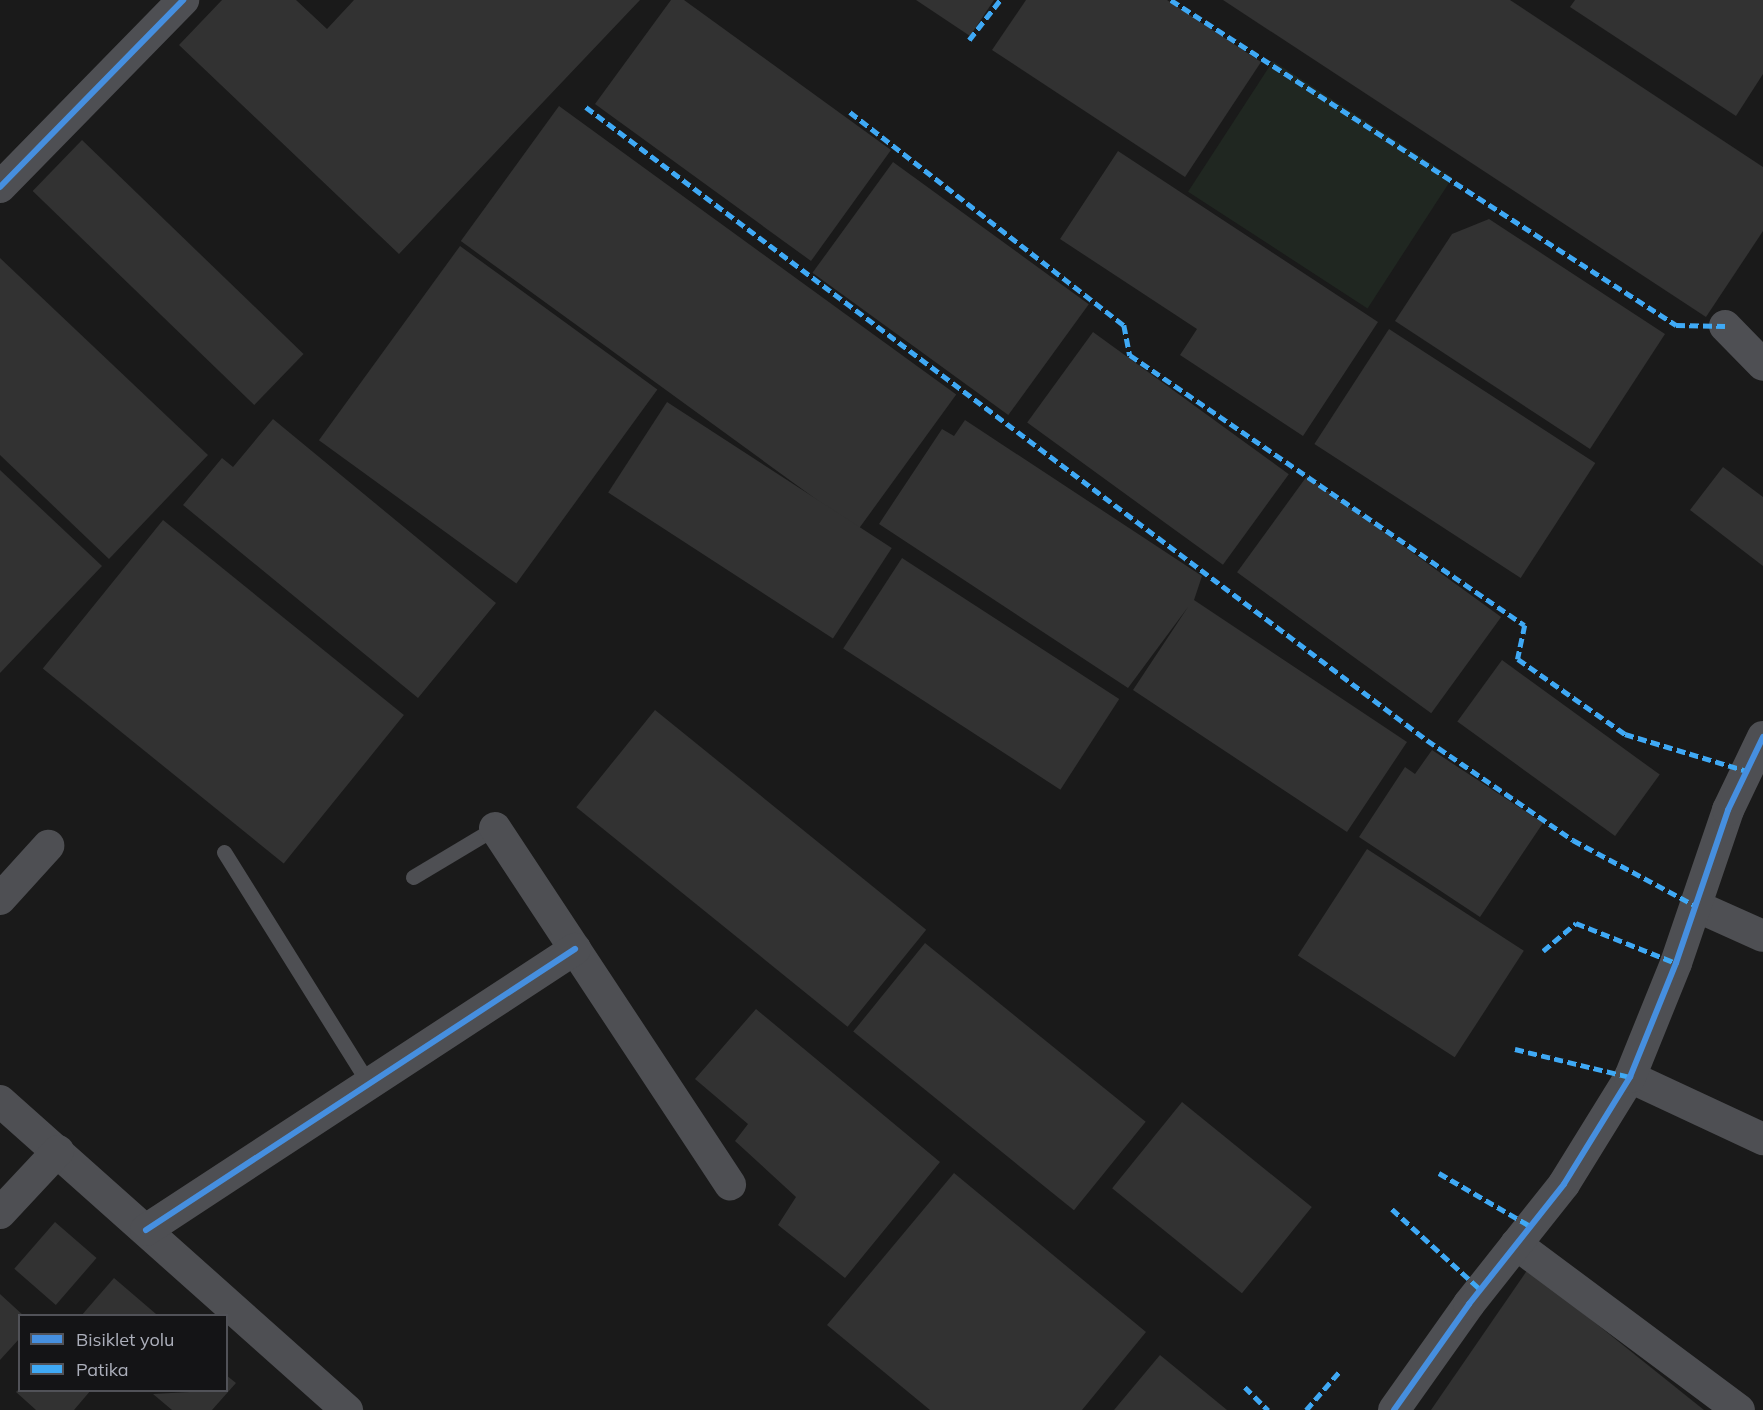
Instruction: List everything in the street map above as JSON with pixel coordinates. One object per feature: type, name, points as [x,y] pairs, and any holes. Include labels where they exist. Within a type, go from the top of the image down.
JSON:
[{"type":"street","points":[[0,187],[183,0]]},
{"type":"street","points":[[1725,326],[1763,365]]},
{"type":"street","points":[[1394,1410],[1516,1244],[1564,1184],[1630,1077],[1696,906],[1728,810],[1763,737]]},
{"type":"street","points":[[495,828],[730,1185]]},
{"type":"street","points":[[0,899],[48,846]]},
{"type":"street","points":[[1696,906],[1763,936]]},
{"type":"street","points":[[146,1230],[575,949]]},
{"type":"street","points":[[1630,1077],[1763,1139]]},
{"type":"street","points":[[0,1101],[347,1410]]},
{"type":"street","points":[[0,1213],[58,1151]]},
{"type":"street","points":[[1516,1244],[1738,1410]]},
{"type":"lane","points":[[413,877],[495,828]]},
{"type":"lane","points":[[224,852],[369,1084]]},
{"type":"shaded area","points":[[1273,61],[1452,178],[1368,308],[1188,192]]},
{"type":"building","points":[[222,0],[296,0],[327,29],[354,0],[640,0],[399,254],[179,45]]},
{"type":"building","points":[[671,0],[684,0],[891,150],[811,261],[595,104]]},
{"type":"building","points":[[916,0],[994,0],[970,36]]},
{"type":"building","points":[[1026,0],[1167,0],[1261,62],[1185,177],[992,50]]},
{"type":"building","points":[[1223,0],[1510,0],[1763,167],[1763,231],[1706,317]]},
{"type":"building","points":[[1575,0],[1763,0],[1763,74],[1736,116],[1570,7]]},
{"type":"building","points":[[559,106],[956,395],[858,530],[461,241]]},
{"type":"building","points":[[82,140],[304,354],[254,405],[33,191]]},
{"type":"building","points":[[1118,151],[1378,322],[1303,436],[1180,355],[1197,329],[1060,239]]},
{"type":"building","points":[[893,162],[1089,304],[1008,415],[812,273]]},
{"type":"building","points":[[1489,219],[1665,334],[1590,449],[1395,321],[1452,234]]},
{"type":"building","points":[[460,246],[657,389],[516,584],[319,440]]},
{"type":"building","points":[[0,258],[208,455],[109,559],[0,455]]},
{"type":"building","points":[[1389,329],[1595,463],[1521,578],[1314,444]]},
{"type":"building","points":[[1093,332],[1289,474],[1223,565],[1027,423]]},
{"type":"building","points":[[667,402],[892,548],[833,639],[608,493]]},
{"type":"building","points":[[273,419],[496,603],[418,698],[183,505],[222,458],[233,467]]},
{"type":"building","points":[[965,420],[1202,576],[1194,600],[1407,742],[1347,832],[1133,690],[1188,607],[1128,688],[879,524],[942,429],[954,436]]},
{"type":"building","points":[[1723,467],[1763,497],[1763,566],[1690,510]]},
{"type":"building","points":[[0,470],[102,566],[0,673]]},
{"type":"building","points":[[1307,476],[1501,617],[1431,713],[1237,572]]},
{"type":"building","points":[[163,520],[404,715],[284,864],[43,668]]},
{"type":"building","points":[[902,558],[1119,699],[1060,790],[843,649]]},
{"type":"building","points":[[1502,660],[1660,775],[1615,836],[1457,721]]},
{"type":"building","points":[[655,710],[926,930],[848,1027],[576,807]]},
{"type":"building","points":[[1432,750],[1543,823],[1480,917],[1359,837],[1405,767],[1415,774]]},
{"type":"building","points":[[1367,849],[1524,951],[1455,1057],[1298,956]]},
{"type":"building","points":[[925,943],[1146,1122],[1074,1210],[853,1032]]},
{"type":"building","points":[[756,1009],[940,1162],[845,1278],[778,1225],[796,1197],[735,1141],[748,1124],[695,1079]]},
{"type":"building","points":[[1182,1102],[1312,1207],[1242,1293],[1112,1188]]},
{"type":"building","points":[[954,1173],[1146,1332],[1082,1410],[930,1410],[827,1325]]},
{"type":"building","points":[[55,1222],[97,1258],[56,1305],[14,1269]]},
{"type":"building","points":[[1528,1269],[1704,1410],[1431,1410]]},
{"type":"building","points":[[114,1278],[156,1314],[83,1314]]},
{"type":"building","points":[[0,1294],[22,1314],[18,1314],[18,1340],[0,1360]]},
{"type":"building","points":[[1160,1355],[1227,1410],[1114,1410]]},
{"type":"building","points":[[228,1377],[236,1383],[228,1392]]},
{"type":"building","points":[[18,1390],[18,1392],[89,1392],[74,1410],[36,1410],[16,1392]]},
{"type":"building","points":[[228,1392],[212,1410],[172,1410],[153,1394]]},
{"type":"marked path","points":[[969,40],[1000,0]]},
{"type":"marked path","points":[[1171,0],[1676,325],[1725,326]]},
{"type":"marked path","points":[[586,107],[1427,740],[1573,840],[1696,906]]},
{"type":"marked path","points":[[850,112],[1124,325],[1130,355],[1525,625],[1518,659],[1625,734],[1747,771]]},
{"type":"marked path","points":[[1543,951],[1576,923],[1676,963]]},
{"type":"marked path","points":[[1515,1049],[1630,1077]]},
{"type":"marked path","points":[[1439,1173],[1530,1226]]},
{"type":"marked path","points":[[1392,1209],[1480,1289]]},
{"type":"marked path","points":[[1306,1410],[1339,1372]]},
{"type":"marked path","points":[[1245,1387],[1268,1410]]},
{"type":"cycle path","points":[[0,187],[183,0]]},
{"type":"cycle path","points":[[1394,1410],[1469,1304],[1564,1184],[1630,1077],[1676,963],[1728,810],[1763,737]]},
{"type":"cycle path","points":[[146,1230],[575,949]]}]
